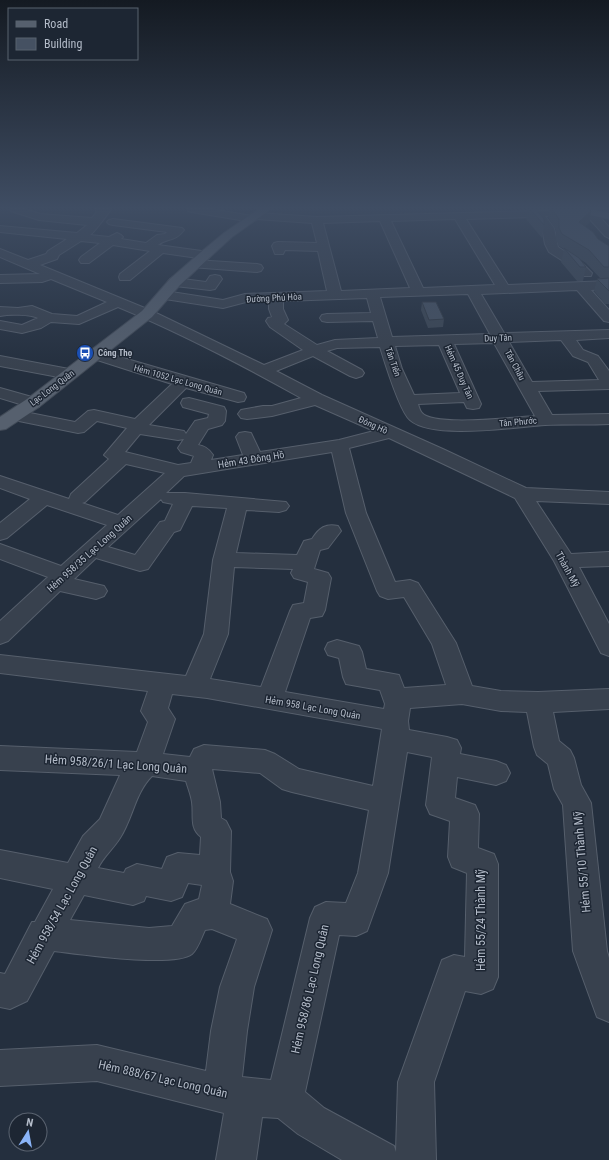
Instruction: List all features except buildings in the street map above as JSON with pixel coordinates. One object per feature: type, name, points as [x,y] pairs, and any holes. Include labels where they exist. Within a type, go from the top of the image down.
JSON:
[{"type":"main road","name":"Lạc Long Quân","points":[[0,425],[33,403],[148,314],[175,282],[195,264]]},
{"type":"street","points":[[125,276],[138,263]]},
{"type":"street","points":[[327,263],[335,295]]},
{"type":"street","points":[[405,263],[418,292]]},
{"type":"street","points":[[488,263],[504,289]]},
{"type":"street","points":[[575,263],[602,285]]},
{"type":"street","name":"Đông Hồ","points":[[30,264],[48,276],[148,314],[264,371],[316,399],[439,454],[522,494],[609,498]]},
{"type":"street","points":[[195,264],[257,268]]},
{"type":"street","points":[[0,279],[48,276]]},
{"type":"street","points":[[33,292],[37,290],[48,276]]},
{"type":"street","points":[[175,282],[210,286],[215,279]]},
{"type":"street","name":"Đường Phú Hòa","points":[[165,295],[219,306],[245,298],[602,285]]},
{"type":"street","points":[[580,286],[609,318]]},
{"type":"street","name":"Tân Châu","points":[[472,290],[546,420]]},
{"type":"street","name":"Tân Tiến","points":[[372,293],[394,369],[415,416],[426,422]]},
{"type":"street","points":[[306,296],[319,312],[379,317]]},
{"type":"street","points":[[203,316],[219,306],[249,312],[260,298]]},
{"type":"street","points":[[276,298],[276,309],[281,320],[273,321],[314,351],[356,373]]},
{"type":"street","points":[[61,332],[79,320],[118,302]]},
{"type":"street","points":[[3,329],[22,329],[36,325],[69,309]]},
{"type":"street","points":[[0,312],[3,310],[18,312],[32,310],[51,318],[79,320]]},
{"type":"street","name":"Duy Tân","points":[[264,371],[296,357],[335,344],[609,334]]},
{"type":"street","points":[[565,336],[578,353],[593,359],[609,383]]},
{"type":"street","name":"Hẻm 45 Duy Tân","points":[[408,400],[471,401],[444,340]]},
{"type":"street","name":"Hẻm 1052 Lạc Long Quân","points":[[96,355],[183,382],[214,385],[238,397]]},
{"type":"street","points":[[0,361],[70,374]]},
{"type":"street","points":[[78,498],[117,456],[133,430],[183,382]]},
{"type":"street","points":[[527,387],[609,383]]},
{"type":"street","points":[[0,393],[33,403]]},
{"type":"street","points":[[247,414],[263,410],[272,411],[316,399]]},
{"type":"street","points":[[189,403],[218,411],[222,420],[201,425],[187,448],[197,450],[204,456],[199,467]]},
{"type":"street","points":[[16,415],[78,428],[94,415],[133,430],[171,440]]},
{"type":"street","name":"Tân Phước","points":[[426,422],[466,426],[546,420],[609,419]]},
{"type":"street","points":[[439,454],[459,438],[466,426]]},
{"type":"street","name":"Hẻm 43 Đông Hồ","points":[[117,456],[178,470],[339,445],[390,433]]},
{"type":"street","points":[[244,437],[254,459]]},
{"type":"street","points":[[339,445],[356,513],[388,591],[410,588],[444,643],[462,694]]},
{"type":"street","name":"Hẻm 958/35 Lạc Long Quân","points":[[0,635],[22,613],[152,496],[178,470]]},
{"type":"street","points":[[0,482],[121,523]]},
{"type":"street","name":"Thành Mỹ","points":[[522,494],[565,561],[609,647]]},
{"type":"street","points":[[152,496],[279,506]]},
{"type":"street","points":[[0,533],[44,497]]},
{"type":"street","points":[[93,550],[140,564],[166,528],[172,524],[185,499]]},
{"type":"street","points":[[194,686],[216,634],[224,560],[238,503]]},
{"type":"street","points":[[270,699],[301,611],[314,610],[320,578],[302,574],[311,546],[321,543],[331,524],[337,533],[362,528]]},
{"type":"street","points":[[0,551],[61,579],[96,591]]},
{"type":"street","points":[[565,561],[609,559]]},
{"type":"street","points":[[224,560],[305,562]]},
{"type":"street","points":[[337,649],[350,652],[355,677],[390,682],[394,697],[397,720]]},
{"type":"street","name":"Hẻm 958 Lạc Long Quân","points":[[0,664],[194,686],[397,720],[462,694],[501,701],[538,702],[609,698]]},
{"type":"street","name":"Hẻm 958/54 Lạc Long Quân","points":[[0,990],[10,992],[15,989],[44,934],[94,846],[110,828],[133,777],[146,764],[162,718],[154,710],[163,682]]},
{"type":"street","name":"Hẻm 55/10 Thành Mỹ","points":[[538,702],[547,747],[560,758],[568,789],[577,803],[590,951],[609,1005]]},
{"type":"street","name":"Hẻm 55/24 Thành Mỹ","points":[[397,720],[447,748],[440,805],[465,814],[463,857],[483,864],[481,978],[454,972],[416,1082],[416,1160]]},
{"type":"street","name":"Hẻm 958/86 Lạc Long Quân","points":[[285,1100],[326,918],[356,920],[373,873],[397,720]]},
{"type":"street","name":"Hẻm 958/26/1 Lạc Long Quân","points":[[0,758],[146,764],[197,770],[204,757],[265,762],[292,780],[384,801]]},
{"type":"street","points":[[445,763],[496,773]]},
{"type":"street","points":[[197,770],[206,802],[207,824],[216,832],[215,872],[218,881],[212,913]]},
{"type":"street","points":[[0,864],[133,890],[137,879],[171,886],[178,867],[215,872]]},
{"type":"street","points":[[44,934],[149,944],[181,942],[196,915],[212,913],[256,930],[238,987],[229,1031],[234,1095],[236,1160]]},
{"type":"street","name":"Hẻm 888/67 Lạc Long Quân","points":[[0,1068],[97,1063],[234,1095],[285,1100]]},
{"type":"street","points":[[285,1100],[311,1121],[380,1160]]},
{"type":"place","name":"Công Thọ","points":[[85,353]]}]
